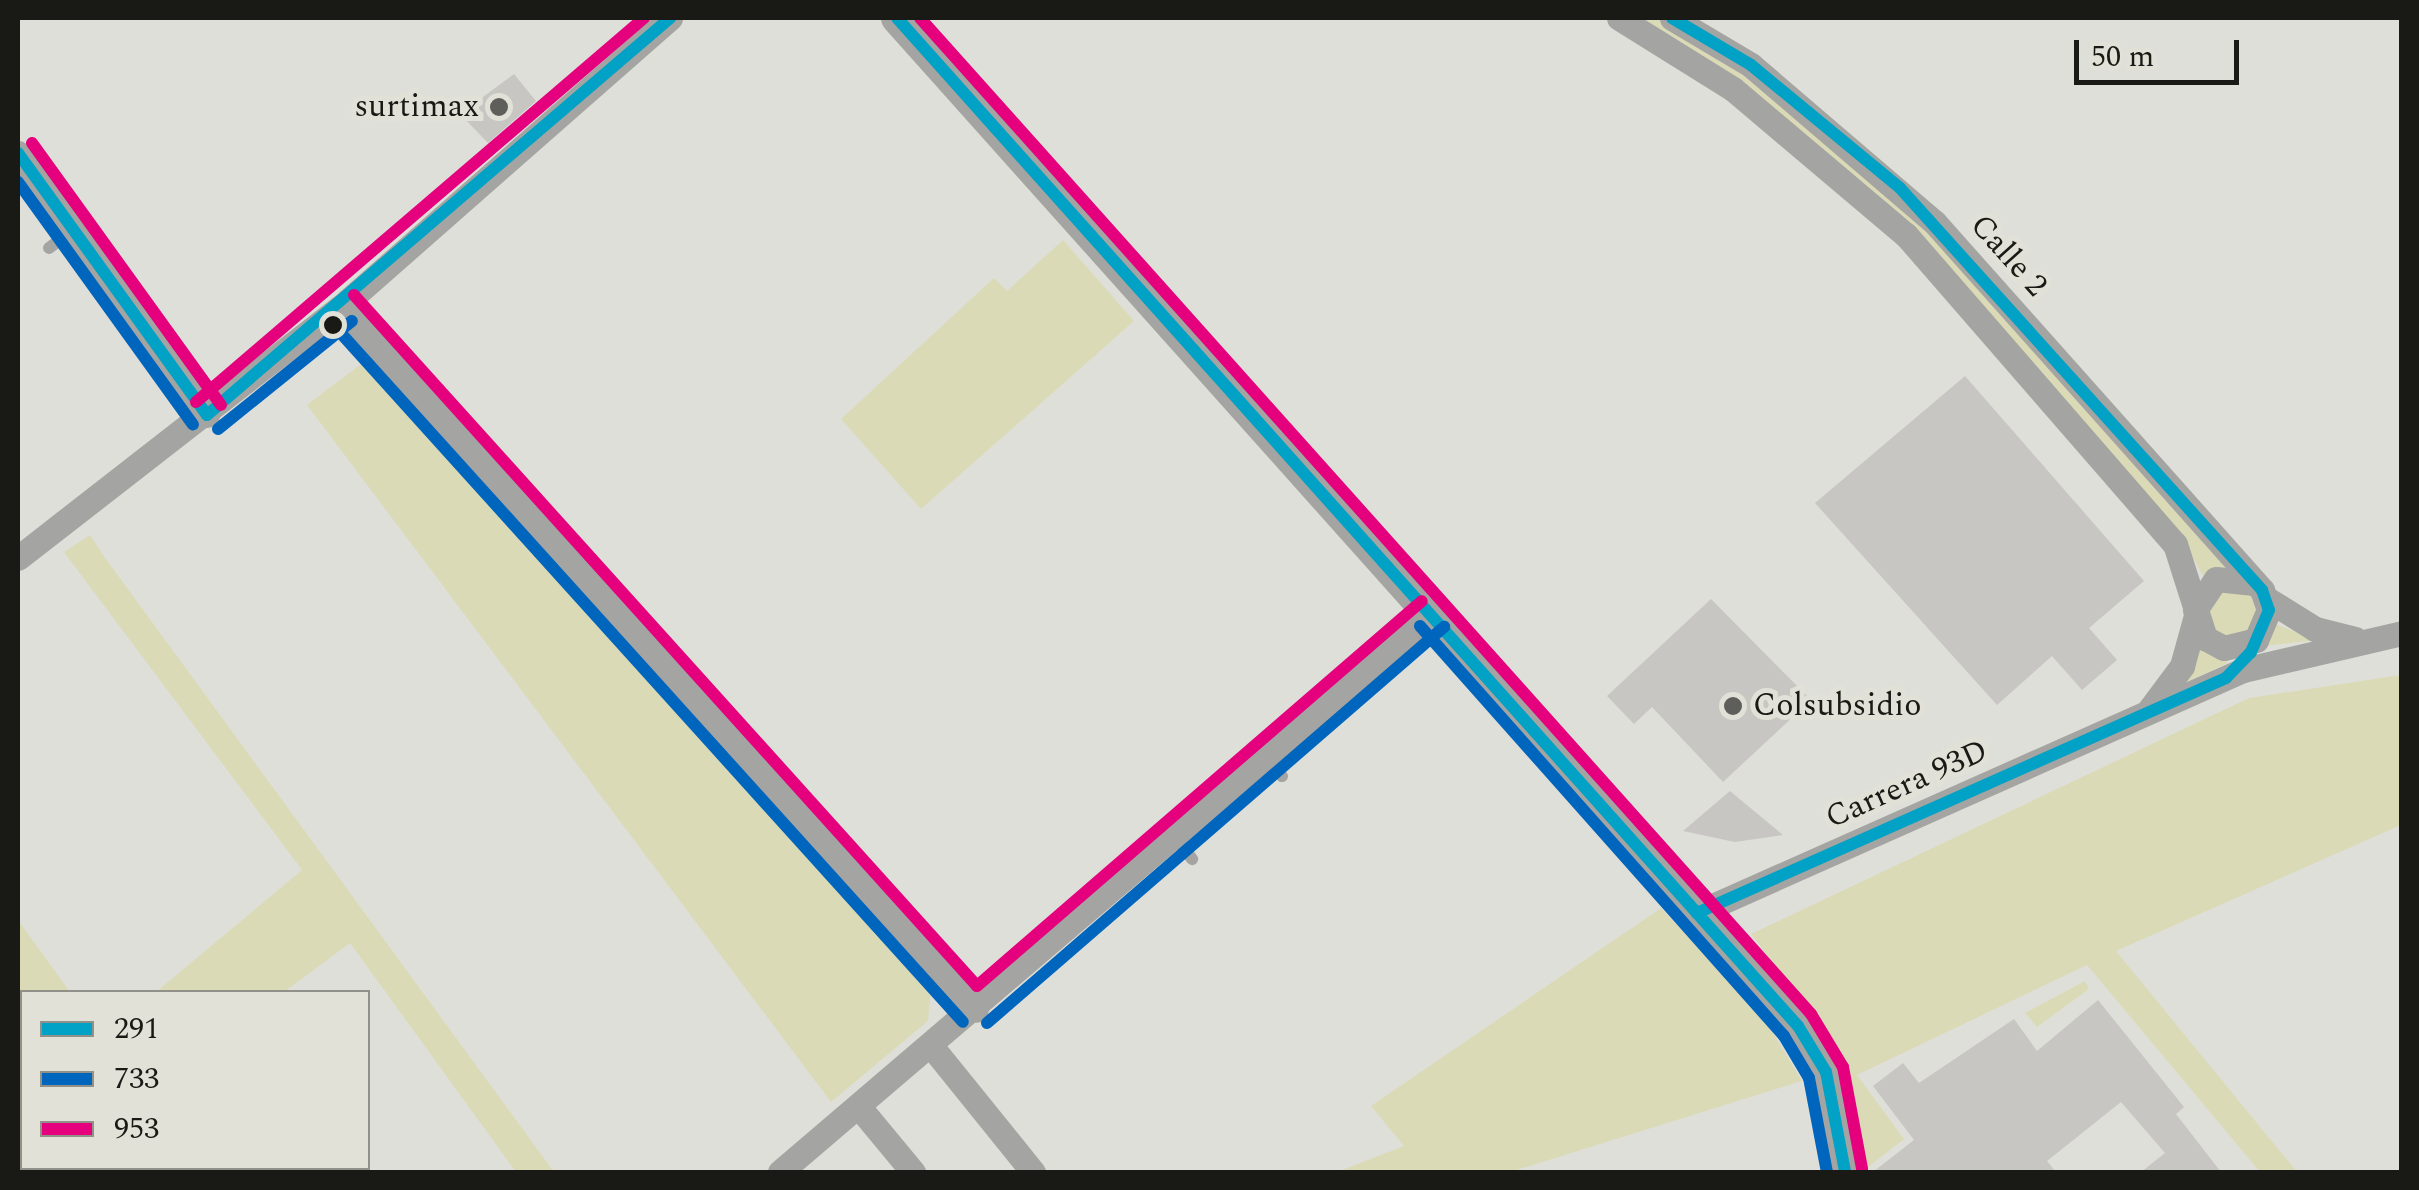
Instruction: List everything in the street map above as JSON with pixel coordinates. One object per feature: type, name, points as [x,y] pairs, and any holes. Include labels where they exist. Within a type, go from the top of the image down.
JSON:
[{"type":"street","points":[[18,558],[342,307],[670,18]]},
{"type":"street","points":[[898,18],[1433,614],[1819,1055],[1845,1172]]},
{"type":"street","name":"Calle 2","points":[[1619,18],[1733,89],[1906,235],[2175,544],[2195,615]]},
{"type":"street","name":"Calle 2","points":[[1672,18],[1752,65],[1900,188],[2260,591]]},
{"type":"street","points":[[18,154],[207,415]]},
{"type":"street","points":[[342,307],[976,1010]]},
{"type":"street","points":[[2370,641],[2315,630],[2260,591],[2216,579],[2195,615],[2249,655],[2370,641],[2402,634]]},
{"type":"street","name":"Carrera 93D","points":[[1698,913],[2226,678],[2249,655],[2263,632],[2260,591]]},
{"type":"street","points":[[787,1170],[976,1010],[1185,850],[1433,614]]},
{"type":"street","name":"Carrera 93D","points":[[2143,717],[2182,666],[2195,615]]},
{"type":"street","points":[[932,1048],[1033,1172]]},
{"type":"street","points":[[859,1107],[913,1172]]},
{"type":"lane","points":[[49,248],[73,230]]},
{"type":"green space","points":[[1633,18],[1656,18],[1714,51],[1925,227],[2229,566],[2203,576],[2177,529],[1973,298]]},
{"type":"green space","points":[[1063,240],[1134,321],[921,509],[841,419],[994,278],[1007,291]]},
{"type":"green space","points":[[361,364],[931,989],[928,1021],[831,1102],[307,405]]},
{"type":"green space","points":[[90,535],[554,1172],[516,1172],[350,943],[287,990],[158,990],[302,870],[64,552]]},
{"type":"green space","points":[[2216,592],[2251,593],[2259,609],[2250,634],[2217,636],[2206,605]]},
{"type":"green space","points":[[2275,624],[2317,640],[2265,646]]},
{"type":"green space","points":[[2199,647],[2228,663],[2176,687]]},
{"type":"green space","points":[[2401,675],[2401,825],[2116,951],[2297,1172],[2260,1172],[2087,965],[1857,1075],[1904,1139],[1863,1171],[1841,1053],[1751,934],[2249,698]]},
{"type":"green space","points":[[1661,908],[1764,1018],[1802,1081],[1510,1172],[1337,1172],[1404,1146],[1371,1106]]},
{"type":"green space","points":[[18,920],[69,990],[20,990],[18,1168]]},
{"type":"green space","points":[[2085,981],[2089,989],[2037,1027],[2025,1013]]},
{"type":"building","name":"surtimax","points":[[514,74],[536,101],[488,143],[460,114]]},
{"type":"building","points":[[1965,376],[2144,581],[2089,628],[2117,660],[2082,690],[2052,656],[1997,705],[1815,503]]},
{"type":"building","name":"Colsubsidio","points":[[1711,599],[1811,700],[1723,782],[1652,707],[1634,724],[1607,696]]},
{"type":"building","points":[[1730,791],[1783,835],[1735,842],[1683,831]]},
{"type":"building","points":[[2098,1000],[2184,1107],[2176,1114],[2221,1172],[2141,1172],[2165,1153],[2121,1102],[2047,1161],[2056,1172],[1873,1172],[1914,1140],[1873,1086],[1903,1063],[1919,1083],[2014,1019],[2037,1051]]},
{"type":"waterway","points":[[18,1123],[20,1126]]},
{"type":"transit line","name":"953","points":[[196,402],[644,18]]},
{"type":"transit line","name":"291","points":[[207,415],[670,18]]},
{"type":"transit line","name":"291","points":[[897,18],[1798,1026],[1826,1072],[1845,1172]]},
{"type":"transit line","name":"953","points":[[920,18],[1811,1014],[1843,1067],[1862,1169]]},
{"type":"transit line","name":"291","points":[[1672,18],[1751,65],[1900,188],[2262,590],[2269,610],[2251,652],[2226,678],[1697,913]]},
{"type":"transit line","name":"953","points":[[32,143],[221,405]]},
{"type":"transit line","name":"291","points":[[18,153],[207,415]]},
{"type":"transit line","name":"733","points":[[18,182],[193,425]]},
{"type":"transit line","name":"953","points":[[354,295],[977,986],[1422,601]]},
{"type":"transit line","name":"733","points":[[328,319],[963,1022]]},
{"type":"transit line","name":"733","points":[[218,429],[352,321]]},
{"type":"transit line","name":"733","points":[[1420,626],[1784,1036],[1809,1078],[1827,1172]]},
{"type":"transit line","name":"733","points":[[987,1023],[1444,627]]},
{"type":"place","name":"surtimax","points":[[499,107]]},
{"type":"place","name":"Colsubsidio","points":[[1733,706]]}]
